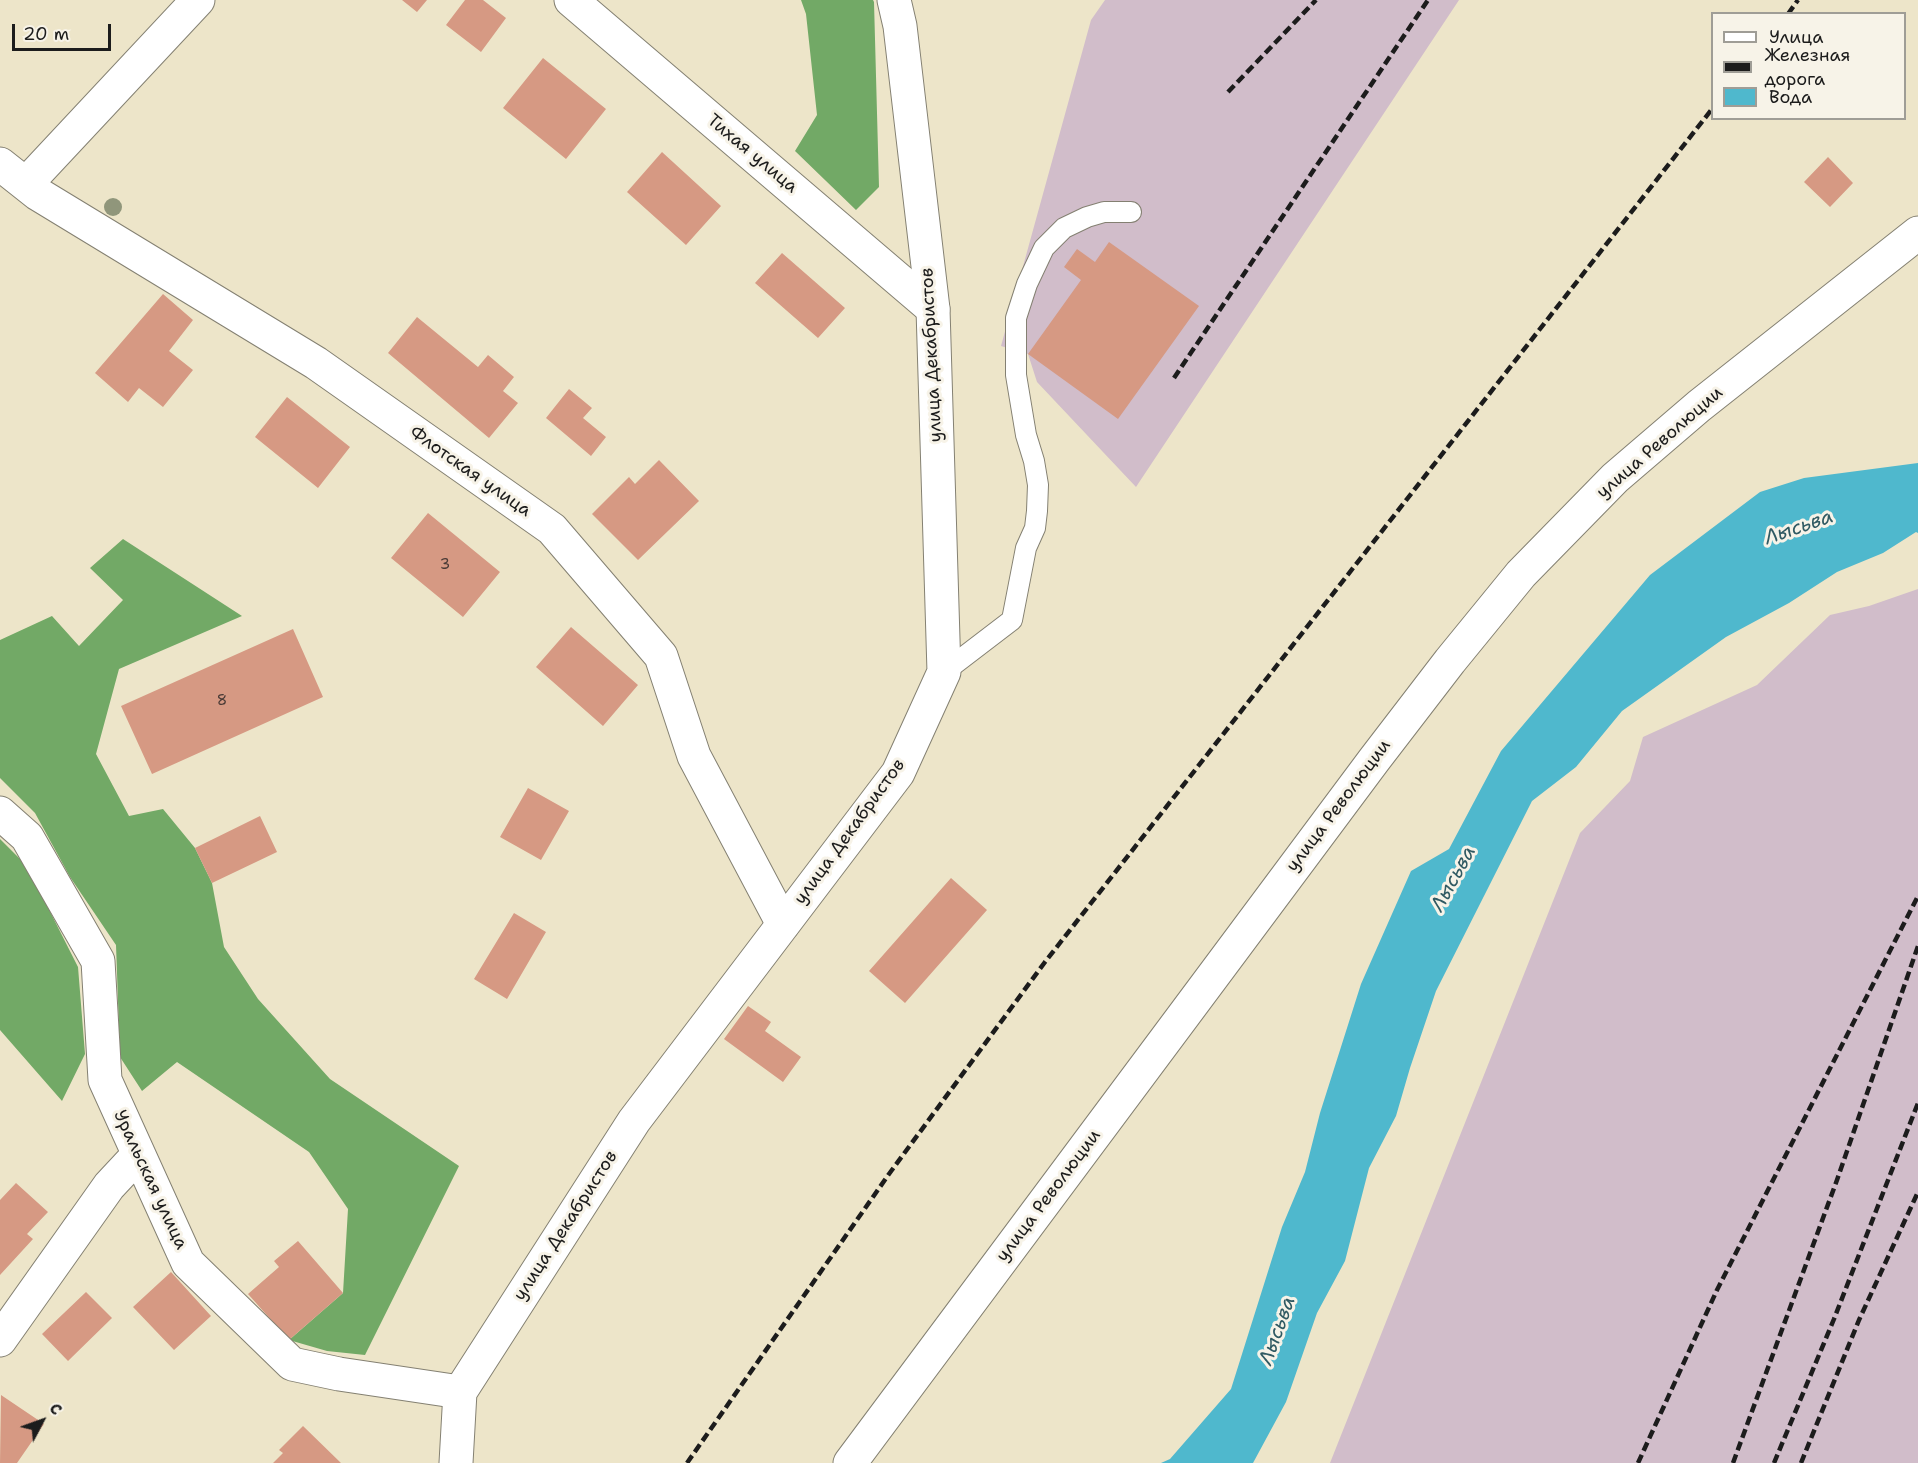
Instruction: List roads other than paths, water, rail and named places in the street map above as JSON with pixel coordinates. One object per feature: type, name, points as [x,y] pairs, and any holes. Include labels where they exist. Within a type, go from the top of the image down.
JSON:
[{"type":"street","points":[[26,184],[198,0]]},
{"type":"street","name":"Тихая улица","points":[[571,0],[933,309]]},
{"type":"street","name":"улица Декабристов","points":[[456,1463],[460,1392],[634,1120],[897,773],[944,672],[933,309],[900,26],[894,0]]},
{"type":"street","name":"Флотская улица","points":[[0,164],[38,194],[316,363],[552,529],[661,656],[694,756],[783,924]]},
{"type":"street","name":"улица Революции","points":[[850,1463],[1374,760],[1521,574],[1616,478],[1708,399],[1918,233]]},
{"type":"street","name":"Уральская улица","points":[[0,813],[27,837],[98,961],[105,1080],[137,1156],[188,1263],[292,1364],[339,1374],[460,1392]]},
{"type":"street","points":[[0,1340],[109,1186],[137,1156]]},
{"type":"lane","points":[[944,672],[1012,620],[1026,548],[1035,528],[1038,485],[1020,405],[1015,350],[1016,318],[1027,284],[1044,248],[1065,228],[1087,217],[1104,212],[1131,212]]},
{"type":"water","name":"Лысьва","points":[[1918,463],[1918,533],[1916,532],[1883,553],[1837,572],[1789,603],[1726,637],[1622,711],[1576,767],[1532,801],[1436,991],[1396,1116],[1369,1168],[1345,1261],[1317,1313],[1286,1402],[1253,1463],[1161,1463],[1170,1459],[1231,1389],[1282,1227],[1305,1172],[1320,1113],[1361,984],[1411,871],[1449,849],[1501,751],[1650,575],[1760,492],[1804,478]]},
{"type":"railway","points":[[1228,92],[1316,0]]},
{"type":"railway","points":[[1174,378],[1428,0]]},
{"type":"railway","points":[[1789,12],[1798,0]]},
{"type":"railway","points":[[687,1463],[889,1174],[1045,962],[1711,110]]},
{"type":"railway","points":[[1638,1463],[1717,1290],[1918,896]]},
{"type":"railway","points":[[1733,1463],[1837,1180],[1918,946]]},
{"type":"railway","points":[[1774,1463],[1834,1319],[1918,1103]]},
{"type":"railway","points":[[1801,1463],[1859,1320],[1918,1192]]}]
